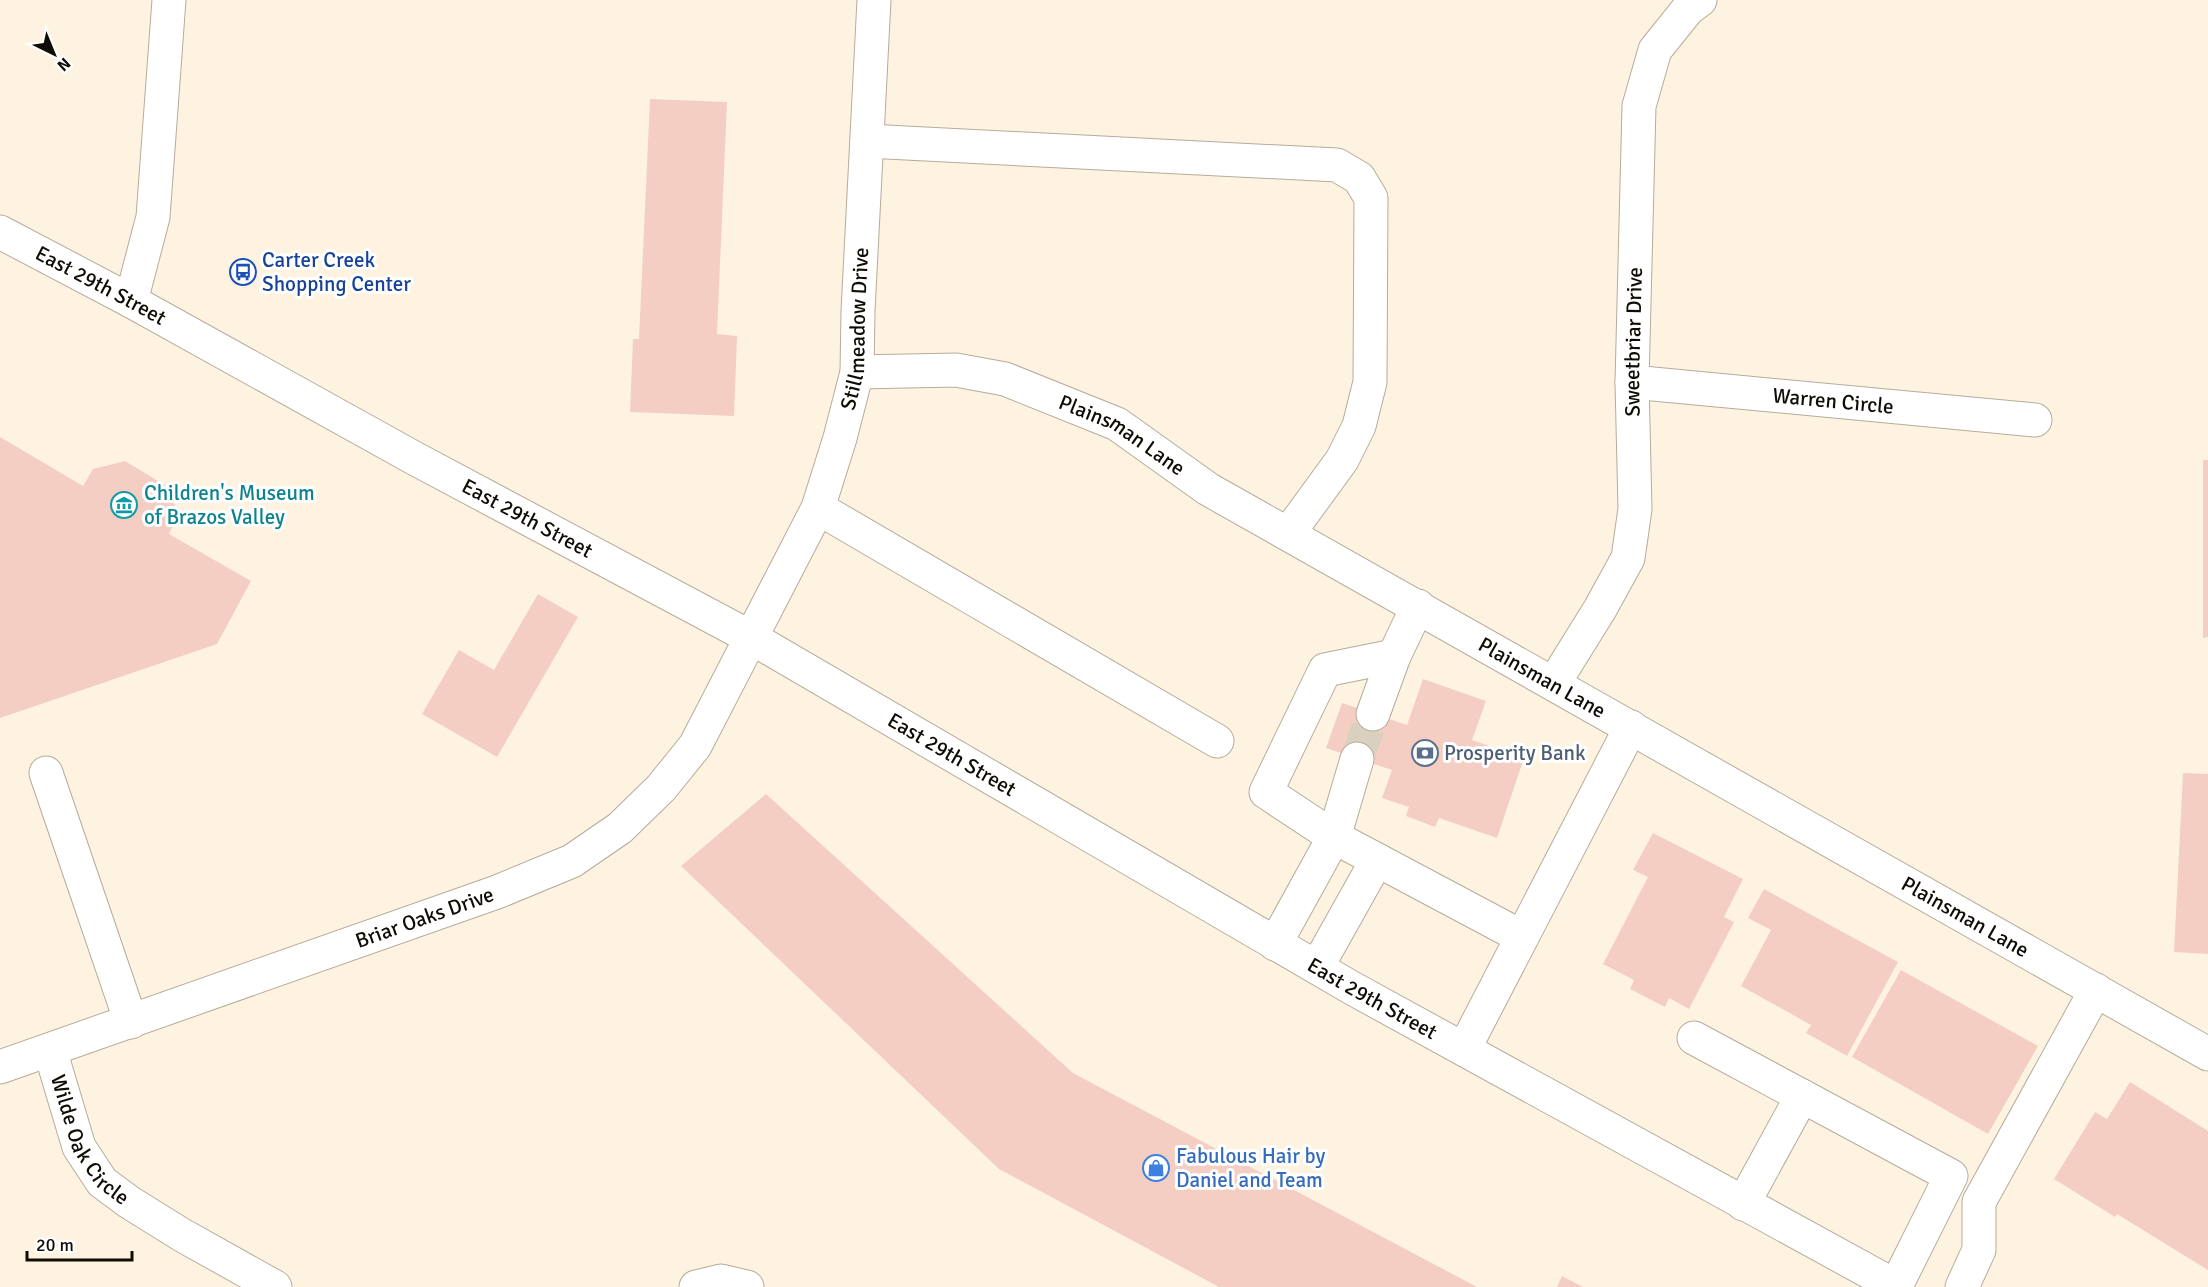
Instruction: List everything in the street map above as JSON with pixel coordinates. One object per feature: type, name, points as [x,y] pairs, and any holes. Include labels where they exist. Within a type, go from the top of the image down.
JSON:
[{"type":"street","points":[[131,301],[153,217],[169,0]]},
{"type":"street","name":"Stillmeadow Drive","points":[[750,637],[818,508],[840,438],[857,372],[874,0]]},
{"type":"street","name":"Sweetbriar Drive","points":[[1554,683],[1600,609],[1628,558],[1635,509],[1632,382],[1639,106],[1655,50],[1688,9],[1700,0]]},
{"type":"street","points":[[867,141],[1337,165],[1359,178],[1371,198],[1370,382],[1359,426],[1342,460],[1288,534]]},
{"type":"street","name":"East 29th Street","points":[[0,232],[131,301],[414,458],[750,637],[1275,944],[1888,1285]]},
{"type":"street","name":"Plainsman Lane","points":[[857,372],[956,370],[1005,379],[1117,424],[1208,489],[2208,1053]]},
{"type":"street","name":"Warren Circle","points":[[1632,382],[2035,420]]},
{"type":"street","points":[[818,508],[1217,741]]},
{"type":"street","points":[[1373,714],[1394,656],[1418,606]]},
{"type":"street","name":"Briar Oaks Drive","points":[[0,1067],[497,892],[572,861],[620,828],[661,789],[695,746],[750,637]]},
{"type":"street","points":[[1394,656],[1325,670],[1266,792],[1334,837],[1522,937]]},
{"type":"street","points":[[1464,1049],[1631,727]]},
{"type":"street","points":[[1275,944],[1334,837],[1358,759]]},
{"type":"street","points":[[46,773],[131,1022]]},
{"type":"street","points":[[1317,967],[1377,860]]},
{"type":"street","points":[[1962,1287],[1979,1250],[1978,1202],[2096,990]]},
{"type":"street","points":[[1694,1038],[1951,1176],[1888,1285]]},
{"type":"street","name":"Wilde Oak Circle","points":[[50,1050],[79,1147],[102,1182],[165,1224],[274,1287]]},
{"type":"street","points":[[1743,1204],[1802,1096]]},
{"type":"street","points":[[696,1287],[721,1281],[747,1287]]},
{"type":"building","points":[[650,99],[727,102],[717,334],[737,336],[734,416],[630,412],[633,339],[639,339]]},
{"type":"building","points":[[0,437],[83,486],[93,469],[125,461],[168,487],[178,515],[169,534],[251,581],[217,644],[0,718]]},
{"type":"building","points":[[2203,460],[2208,460],[2208,637],[2203,638]]},
{"type":"building","points":[[538,594],[578,617],[497,757],[422,714],[459,650],[494,670]]},
{"type":"building","name":"Prosperity Bank","points":[[1423,679],[1486,701],[1472,740],[1524,758],[1497,838],[1439,818],[1435,827],[1406,816],[1409,807],[1382,798],[1392,770],[1326,748],[1342,703],[1407,725]]},
{"type":"building","points":[[2183,773],[2208,774],[2208,954],[2174,952]]},
{"type":"building","points":[[766,794],[1073,1073],[1477,1287],[1219,1287],[999,1169],[681,866]]},
{"type":"building","points":[[1653,833],[1743,879],[1724,917],[1734,922],[1689,1009],[1669,998],[1665,1007],[1630,989],[1634,980],[1603,964],[1648,877],[1633,870]]},
{"type":"building","points":[[1764,889],[1898,962],[1847,1056],[1806,1033],[1811,1025],[1741,986],[1771,930],[1748,918]]},
{"type":"building","points":[[1901,970],[2038,1046],[1988,1134],[1852,1057]]},
{"type":"building","points":[[2130,1082],[2208,1131],[2208,1270],[2117,1214],[2115,1217],[2054,1179],[2095,1112],[2107,1119]]},
{"type":"building","points":[[1562,1276],[1583,1287],[1557,1287]]},
{"type":"tunnel","points":[[1357,759],[1373,714]]},
{"type":"place","name":"Carter Creek Shopping Center","points":[[243,272]]},
{"type":"place","name":"Children's Museum of Brazos Valley","points":[[124,505]]},
{"type":"place","name":"Prosperity Bank","points":[[1425,753]]},
{"type":"place","name":"Fabulous Hair by Daniel and Team","points":[[1156,1168]]}]
